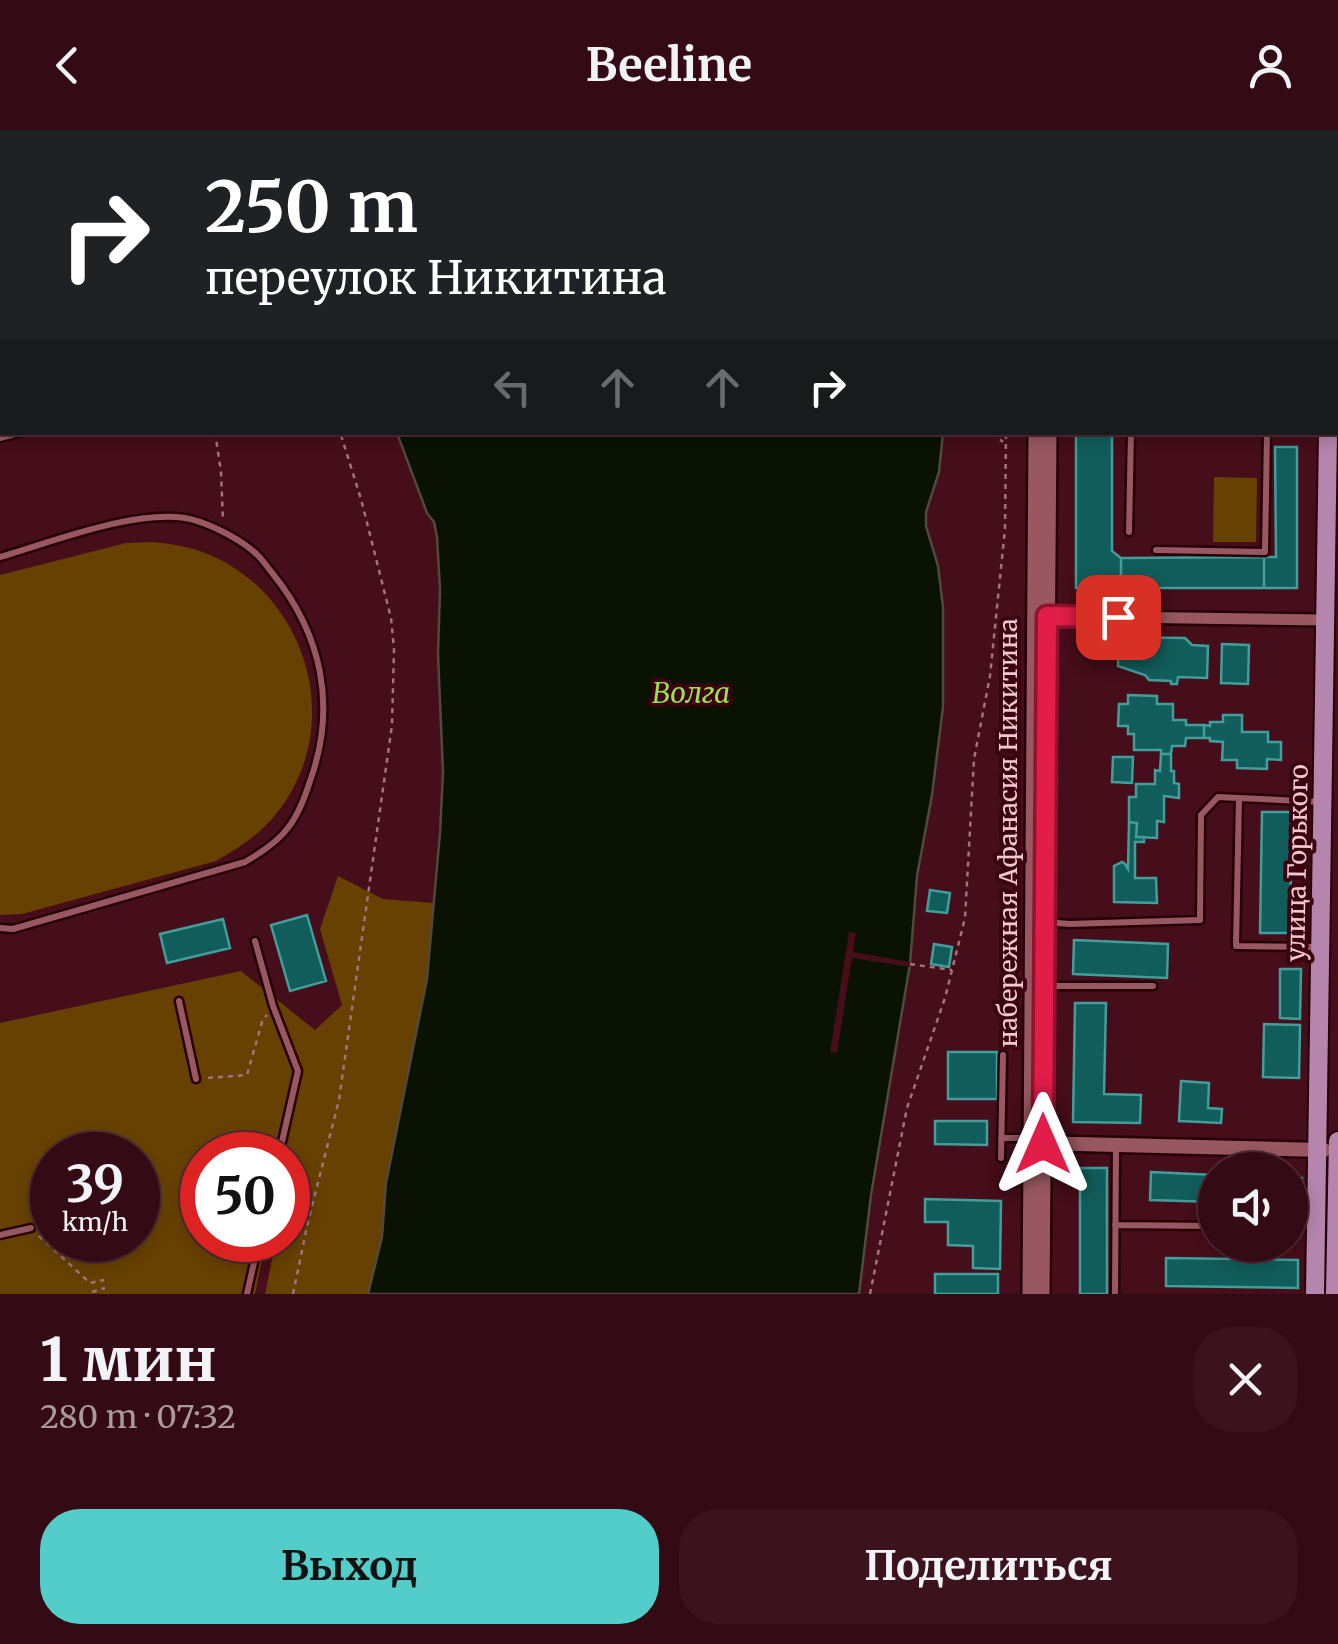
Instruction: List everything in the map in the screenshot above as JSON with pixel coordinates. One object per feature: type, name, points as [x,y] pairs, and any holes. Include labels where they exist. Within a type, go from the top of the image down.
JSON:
[{"type":"main road","name":"набережная Афанасия Никитина","points":[[1036,435],[1036,1144],[1042,1294]]},
{"type":"main road","name":"набережная Афанасия Никитина","points":[[1030,1294],[1044,986],[1049,435]]},
{"type":"main road","name":"улица Горького","points":[[1315,1294],[1328,435]]},
{"type":"main road","points":[[1336,1294],[1338,1141]]},
{"type":"street","points":[[1047,616],[1326,620]]},
{"type":"street","points":[[1036,1144],[1338,1152]]},
{"type":"lane","points":[[1130,532],[1131,435]]},
{"type":"lane","points":[[1156,550],[1265,552],[1267,435]]},
{"type":"lane","points":[[0,557],[140,517],[187,518],[224,532],[254,551],[289,594],[308,628],[324,692],[318,758],[304,798],[287,829],[265,849],[245,862],[13,928],[0,928]]},
{"type":"lane","points":[[1045,922],[1200,920],[1201,815],[1218,798],[1323,802]]},
{"type":"lane","points":[[1238,798],[1236,946],[1320,948]]},
{"type":"lane","points":[[255,940],[273,1006],[298,1071],[284,1132]]},
{"type":"lane","points":[[1044,986],[1154,986]]},
{"type":"lane","points":[[179,1002],[196,1079]]},
{"type":"lane","points":[[1001,1158],[1003,1055]]},
{"type":"lane","points":[[1002,1138],[1022,1138],[1036,1144]]},
{"type":"lane","points":[[1115,1294],[1116,1146]]},
{"type":"lane","points":[[1115,1225],[1198,1226]]},
{"type":"lane","points":[[0,1235],[30,1228]]},
{"type":"lane","points":[[246,1294],[254,1262]]},
{"type":"path","points":[[215,435],[224,532]]},
{"type":"path","points":[[293,1294],[339,1100],[392,725],[394,649],[390,618],[341,435]]},
{"type":"path","points":[[992,435],[1006,444]]},
{"type":"path","points":[[870,1294],[907,1108],[946,998],[965,918],[974,758],[990,676],[1005,529],[1006,435]]},
{"type":"path","points":[[910,964],[952,970]]},
{"type":"path","points":[[196,1079],[247,1075],[262,1022],[273,1006]]},
{"type":"path","points":[[67,1262],[90,1283],[104,1280]]},
{"type":"path","points":[[92,1292],[106,1288]]},
{"type":"shaded area","points":[[1214,477],[1257,478],[1256,542],[1213,542]]},
{"type":"shaded area","points":[[153,542],[205,553],[241,572],[270,598],[291,630],[306,666],[312,704],[309,742],[298,779],[263,828],[216,861],[22,914],[0,915],[0,575],[126,543]]},
{"type":"shaded area","points":[[338,876],[383,899],[434,903],[427,979],[386,1183],[382,1237],[368,1294],[265,1294],[272,1262],[310,1262],[310,1132],[180,1132],[180,1262],[262,1262],[255,1294],[0,1294],[0,1023],[241,971],[315,1030],[342,1005],[320,929]]},
{"type":"water","name":"Волга","points":[[398,435],[943,435],[926,526],[938,566],[943,607],[943,707],[917,876],[910,964],[871,1195],[859,1294],[368,1294],[382,1237],[386,1183],[427,979],[440,833],[440,590],[437,537]]},
{"type":"pier","points":[[849,932],[856,933],[853,952],[910,962],[910,967],[852,958],[837,1053],[830,1052]]},
{"type":"building","points":[[1076,435],[1112,435],[1112,551],[1121,558],[1121,588],[1076,588]]},
{"type":"building","points":[[1275,447],[1297,447],[1297,588],[1264,588],[1264,557],[1276,557]]},
{"type":"building","points":[[1264,557],[1264,588],[1121,588],[1121,558]]},
{"type":"building","points":[[1118,637],[1185,638],[1192,645],[1208,646],[1207,678],[1178,677],[1177,684],[1171,684],[1149,680],[1118,666]]},
{"type":"building","points":[[1222,644],[1249,645],[1248,684],[1221,683]]},
{"type":"building","points":[[1128,695],[1157,696],[1157,704],[1173,704],[1173,720],[1204,725],[1204,738],[1186,738],[1185,746],[1172,746],[1171,754],[1134,750],[1134,734],[1128,734],[1128,726],[1118,726],[1119,704],[1128,704]]},
{"type":"building","points":[[1223,715],[1242,715],[1242,732],[1268,732],[1268,742],[1281,742],[1281,760],[1267,759],[1267,769],[1237,768],[1237,760],[1222,760],[1223,742],[1204,738],[1204,725],[1223,722]]},
{"type":"building","points":[[1161,754],[1171,754],[1171,771],[1174,783],[1179,784],[1179,798],[1164,796],[1164,822],[1157,821],[1157,838],[1136,837],[1137,823],[1129,822],[1129,797],[1136,797],[1136,784],[1155,784]]},
{"type":"building","points":[[1113,757],[1133,757],[1132,783],[1112,782]]},
{"type":"building","points":[[1262,812],[1292,812],[1290,933],[1260,933]]},
{"type":"building","points":[[1129,822],[1137,823],[1136,837],[1144,837],[1144,842],[1135,842],[1135,878],[1156,878],[1157,903],[1114,902],[1114,866],[1122,862],[1128,869]]},
{"type":"building","points":[[930,890],[950,893],[947,913],[927,911]]},
{"type":"building","points":[[307,915],[326,981],[290,991],[271,925]]},
{"type":"building","points":[[223,919],[230,948],[167,963],[160,934]]},
{"type":"building","points":[[1074,940],[1168,944],[1167,978],[1073,974]]},
{"type":"building","points":[[934,944],[952,947],[949,967],[931,964]]},
{"type":"building","points":[[1280,969],[1301,969],[1300,1019],[1280,1018]]},
{"type":"building","points":[[1075,1003],[1106,1003],[1104,1094],[1141,1095],[1140,1123],[1073,1122]]},
{"type":"building","points":[[1264,1024],[1300,1025],[1299,1078],[1263,1077]]},
{"type":"building","points":[[948,1052],[997,1052],[997,1099],[948,1099]]},
{"type":"building","points":[[1181,1081],[1209,1083],[1208,1108],[1222,1109],[1221,1123],[1179,1121]]},
{"type":"building","points":[[935,1121],[987,1121],[987,1145],[935,1144]]},
{"type":"building","points":[[1080,1168],[1107,1168],[1107,1294],[1080,1294]]},
{"type":"building","points":[[1151,1172],[1198,1174],[1198,1201],[1150,1200]]},
{"type":"building","points":[[925,1199],[1001,1201],[1000,1269],[973,1268],[973,1246],[948,1245],[948,1222],[925,1222]]},
{"type":"building","points":[[1166,1258],[1198,1258],[1198,1262],[1298,1262],[1298,1288],[1166,1286]]},
{"type":"building","points":[[935,1274],[998,1274],[998,1294],[935,1294]]},
{"type":"route","points":[[1043,1144],[1047,616],[1118,617]]}]
